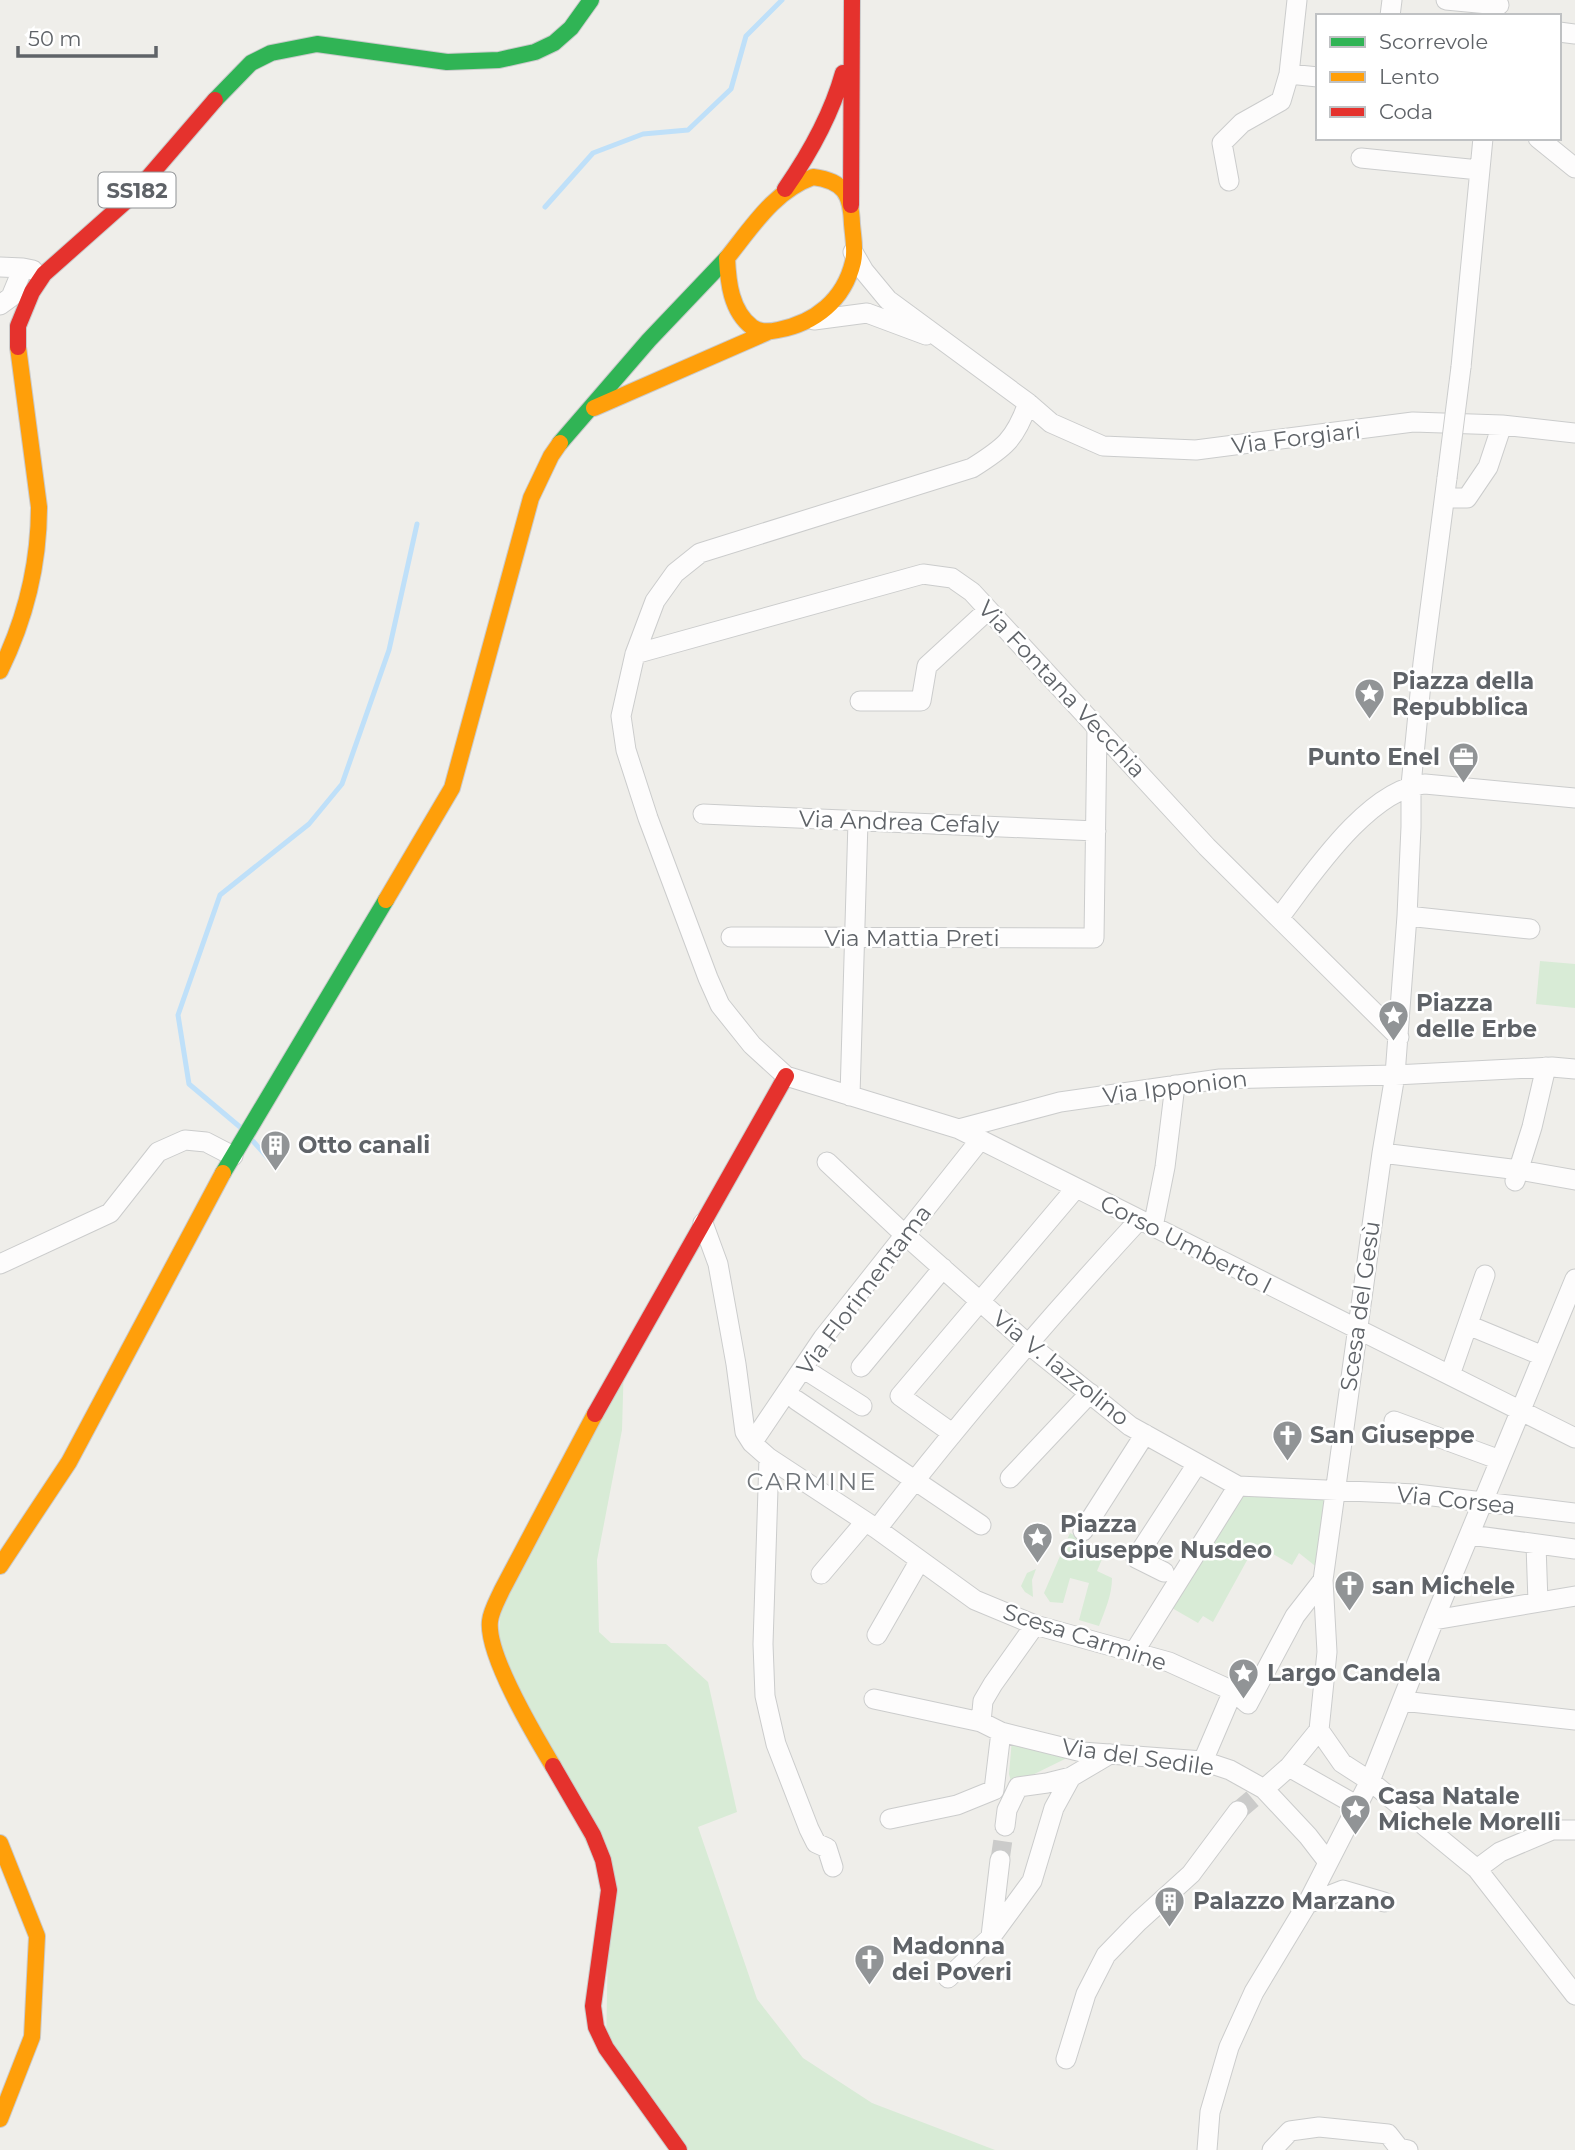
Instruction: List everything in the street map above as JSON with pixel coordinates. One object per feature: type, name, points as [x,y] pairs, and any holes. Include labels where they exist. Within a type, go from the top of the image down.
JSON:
[{"type":"street","name":"SS182","points":[[0,671],[28,607],[36,572],[39,507],[18,354],[18,326],[32,292],[44,274],[133,195],[232,80],[251,63],[271,53],[317,44],[447,62],[499,60],[535,52],[554,43],[570,28],[591,0]]},
{"type":"street","points":[[809,321],[827,307],[838,293],[853,260],[852,0]]},
{"type":"street","points":[[1229,181],[1222,144],[1242,123],[1280,102],[1289,74],[1297,0]]},
{"type":"street","points":[[1446,0],[1499,7]]},
{"type":"street","points":[[0,1566],[69,1462],[233,1156],[452,788],[531,498],[551,456],[569,429],[591,409],[649,340],[727,258],[784,191],[819,137],[836,101],[852,36]]},
{"type":"street","points":[[1289,74],[1316,77]]},
{"type":"street","name":"Scesa del Gesù","points":[[1319,1730],[1327,1653],[1323,1580],[1356,1330],[1395,1074],[1407,916],[1411,785],[1423,663],[1461,367],[1483,140]]},
{"type":"street","points":[[1540,140],[1575,168]]},
{"type":"street","points":[[1361,158],[1479,170]]},
{"type":"street","points":[[784,191],[798,181],[813,177],[830,178],[839,184],[851,205]]},
{"type":"street","points":[[853,252],[864,271],[888,300],[951,345]]},
{"type":"street","points":[[727,258],[728,280],[740,316],[753,328],[768,332]]},
{"type":"street","points":[[0,267],[23,268],[44,274]]},
{"type":"street","points":[[0,305],[10,297],[23,268]]},
{"type":"street","points":[[591,409],[768,332],[809,321],[867,313],[951,345]]},
{"type":"street","name":"Via Forgiari","points":[[951,345],[1051,423],[1103,446],[1196,450],[1413,422],[1502,425],[1575,433]]},
{"type":"street","points":[[679,2150],[606,2048],[596,2027],[593,2006],[609,1890],[608,1878],[593,1835],[541,1746],[497,1659],[490,1620],[502,1590],[567,1462],[786,1076],[752,1045],[720,1005],[648,818],[626,750],[621,716],[635,654],[655,600],[675,573],[700,553],[972,468],[1004,448],[1023,419],[1028,403]]},
{"type":"street","points":[[1445,498],[1467,498],[1488,467],[1502,425]]},
{"type":"street","name":"Via Fontana Vecchia","points":[[635,654],[923,574],[952,578],[972,592],[1207,847],[1399,1037]]},
{"type":"street","points":[[860,701],[921,701],[927,666],[988,610]]},
{"type":"street","points":[[1096,831],[1097,728]]},
{"type":"street","points":[[1279,918],[1334,847],[1368,812],[1411,785],[1425,784],[1575,798]]},
{"type":"street","name":"Via Andrea Cefaly","points":[[703,814],[1096,831]]},
{"type":"street","points":[[850,1096],[858,821]]},
{"type":"street","name":"Via Mattia Preti","points":[[731,937],[1094,938],[1096,831]]},
{"type":"street","points":[[1407,916],[1530,929]]},
{"type":"street","points":[[1517,1175],[1546,1067]]},
{"type":"street","name":"Via Ipponion","points":[[959,1129],[1060,1102],[1220,1079],[1546,1067],[1575,1069]]},
{"type":"street","name":"Corso Umberto I","points":[[786,1076],[959,1129],[1575,1438]]},
{"type":"street","points":[[821,1574],[915,1479],[1027,1343],[1146,1223],[1166,1167],[1175,1085]]},
{"type":"street","points":[[0,1264],[110,1213],[158,1152],[185,1140],[205,1142],[233,1156]]},
{"type":"street","name":"Via Florimentama","points":[[752,1443],[823,1338],[980,1140]]},
{"type":"street","points":[[1382,1153],[1517,1175],[1575,1180]]},
{"type":"street","name":"Via V. Iazzolino","points":[[827,1162],[1027,1343],[1130,1426],[1238,1486],[1336,1490]]},
{"type":"street","points":[[952,1433],[900,1396],[1076,1188]]},
{"type":"street","points":[[704,1223],[718,1264],[745,1432],[752,1443]]},
{"type":"street","points":[[861,1367],[943,1268]]},
{"type":"street","points":[[1450,1375],[1485,1275]]},
{"type":"street","points":[[1207,2150],[1210,2112],[1229,2047],[1254,1992],[1307,1904],[1370,1781],[1575,1279]]},
{"type":"street","points":[[1468,1325],[1543,1356]]},
{"type":"street","points":[[804,1368],[862,1406]]},
{"type":"street","points":[[1010,1478],[1090,1393]]},
{"type":"street","points":[[796,1400],[981,1525]]},
{"type":"street","points":[[1394,1420],[1500,1460]]},
{"type":"street","points":[[1083,1531],[1145,1434]]},
{"type":"street","name":"Scesa Carmine","points":[[752,1443],[769,1458],[871,1525],[975,1600],[1035,1625],[1169,1662],[1233,1691],[1248,1704],[1295,1616],[1323,1580]]},
{"type":"street","points":[[769,1458],[763,1644],[765,1696],[776,1744],[816,1843],[827,1847],[833,1867]]},
{"type":"street","points":[[1164,1572],[1136,1558],[1197,1464]]},
{"type":"street","points":[[1135,1652],[1238,1486]]},
{"type":"street","name":"Via Corsea","points":[[1336,1490],[1416,1494],[1575,1513]]},
{"type":"street","points":[[1470,1535],[1575,1549]]},
{"type":"street","points":[[1536,1545],[1538,1602]]},
{"type":"street","points":[[877,1635],[920,1560]]},
{"type":"street","points":[[1434,1620],[1575,1596]]},
{"type":"street","points":[[981,1722],[983,1701],[992,1684],[1035,1625]]},
{"type":"street","points":[[1203,1761],[1233,1691]]},
{"type":"street","name":"Via del Sedile","points":[[874,1699],[981,1722],[1001,1732],[1082,1752],[1203,1761],[1230,1770],[1264,1789],[1328,1861]]},
{"type":"street","points":[[1402,1701],[1575,1720]]},
{"type":"street","points":[[1264,1789],[1289,1767],[1319,1730],[1342,1763],[1370,1781],[1477,1869],[1575,1995]]},
{"type":"street","points":[[890,1819],[957,1805],[994,1790],[1001,1732]]},
{"type":"street","points":[[1005,1826],[1007,1810],[1018,1787],[1071,1777],[1110,1754]]},
{"type":"street","points":[[1289,1767],[1356,1805]]},
{"type":"street","points":[[948,1978],[991,1937],[1032,1881],[1054,1808],[1071,1777]]},
{"type":"street","points":[[1066,2059],[1086,1994],[1106,1955],[1191,1874],[1238,1811]]},
{"type":"street","points":[[1477,1869],[1500,1852],[1552,1830],[1575,1830]]},
{"type":"street","points":[[0,1843],[37,1936],[32,2037],[0,2119]]},
{"type":"street","points":[[991,1937],[1000,1860]]},
{"type":"street","points":[[1307,1904],[1343,1890],[1384,1902]]},
{"type":"street","points":[[1272,2150],[1290,2131],[1319,2127],[1388,2134],[1399,2148],[1408,2150]]},
{"type":"green space","points":[[1540,961],[1575,964],[1575,1008],[1536,1004]]},
{"type":"green space","points":[[624,1361],[622,1430],[597,1560],[599,1632],[611,1643],[666,1644],[708,1682],[737,1812],[698,1827],[757,1999],[803,2058],[872,2103],[995,2150],[679,2150],[606,2048],[609,1890],[497,1659],[502,1590]]},
{"type":"green space","points":[[1245,1493],[1328,1496],[1319,1569],[1299,1553],[1292,1565],[1256,1544],[1213,1622],[1203,1616],[1198,1623],[1172,1608]]},
{"type":"green space","points":[[1070,1533],[1105,1552],[1097,1571],[1112,1578],[1112,1584],[1099,1626],[1079,1620],[1089,1583],[1070,1578],[1063,1603],[1050,1602],[1044,1593]]},
{"type":"green space","points":[[1036,1569],[1032,1580],[1033,1597],[1021,1586],[1027,1573]]},
{"type":"green space","points":[[1012,1739],[1071,1756],[1012,1785],[1009,1774]]},
{"type":"waterway","points":[[545,207],[593,153],[643,134],[688,130],[731,89],[746,36],[782,0]]},
{"type":"waterway","points":[[240,1127],[189,1084],[178,1015],[220,895],[309,824],[342,784],[389,650],[417,524]]},
{"type":"waterway","points":[[251,1139],[269,1159]]},
{"type":"tunnel","points":[[1238,1811],[1264,1789]]},
{"type":"tunnel","points":[[1000,1860],[1005,1826]]},
{"type":"traffic: fast","points":[[215,100],[251,63],[271,53],[317,44],[447,62],[499,60],[535,52],[554,43],[571,28],[591,0]]},
{"type":"traffic: fast","points":[[560,443],[649,340],[727,258]]},
{"type":"traffic: fast","points":[[223,1173],[386,900]]},
{"type":"traffic: slow","points":[[813,177],[839,186],[850,205],[854,248],[849,276],[835,298],[816,315],[791,327],[765,332],[758,330],[745,320],[735,304],[727,258],[775,201],[799,183],[813,177]]},
{"type":"traffic: slow","points":[[594,408],[768,332]]},
{"type":"traffic: slow","points":[[0,671],[24,611],[37,550],[39,507],[18,347]]},
{"type":"traffic: slow","points":[[386,900],[452,788],[531,498],[560,443]]},
{"type":"traffic: slow","points":[[0,1566],[69,1462],[223,1173]]},
{"type":"traffic: slow","points":[[553,1766],[503,1673],[491,1635],[490,1621],[502,1590],[595,1414]]},
{"type":"traffic: slow","points":[[0,1843],[37,1936],[32,2037],[0,2119]]},
{"type":"traffic: jam","points":[[851,205],[852,0]]},
{"type":"traffic: jam","points":[[785,189],[819,134],[843,73]]},
{"type":"traffic: jam","points":[[18,347],[18,326],[32,292],[44,274],[133,195],[215,100]]},
{"type":"traffic: jam","points":[[595,1414],[786,1076]]},
{"type":"traffic: jam","points":[[553,1766],[593,1835],[603,1860],[609,1890],[593,2006],[596,2027],[606,2048],[679,2150]]},
{"type":"place","name":"Piazza della Repubblica","points":[[1369,721]]},
{"type":"place","name":"Punto Enel","points":[[1463,784]]},
{"type":"place","name":"Piazza delle Erbe","points":[[1393,1043]]},
{"type":"place","name":"Otto canali","points":[[275,1172]]},
{"type":"place","name":"San Giuseppe","points":[[1287,1462]]},
{"type":"place","name":"Piazza Giuseppe Nusdeo","points":[[1037,1564]]},
{"type":"place","name":"san Michele","points":[[1349,1613]]},
{"type":"place","name":"Largo Candela","points":[[1244,1700]]},
{"type":"place","name":"Casa Natale Michele Morelli","points":[[1355,1836]]},
{"type":"place","name":"Palazzo Marzano","points":[[1170,1928]]},
{"type":"place","name":"Madonna dei Poveri","points":[[869,1986]]},
{"type":"district","name":"CARMINE","points":[[812,1481]]}]
